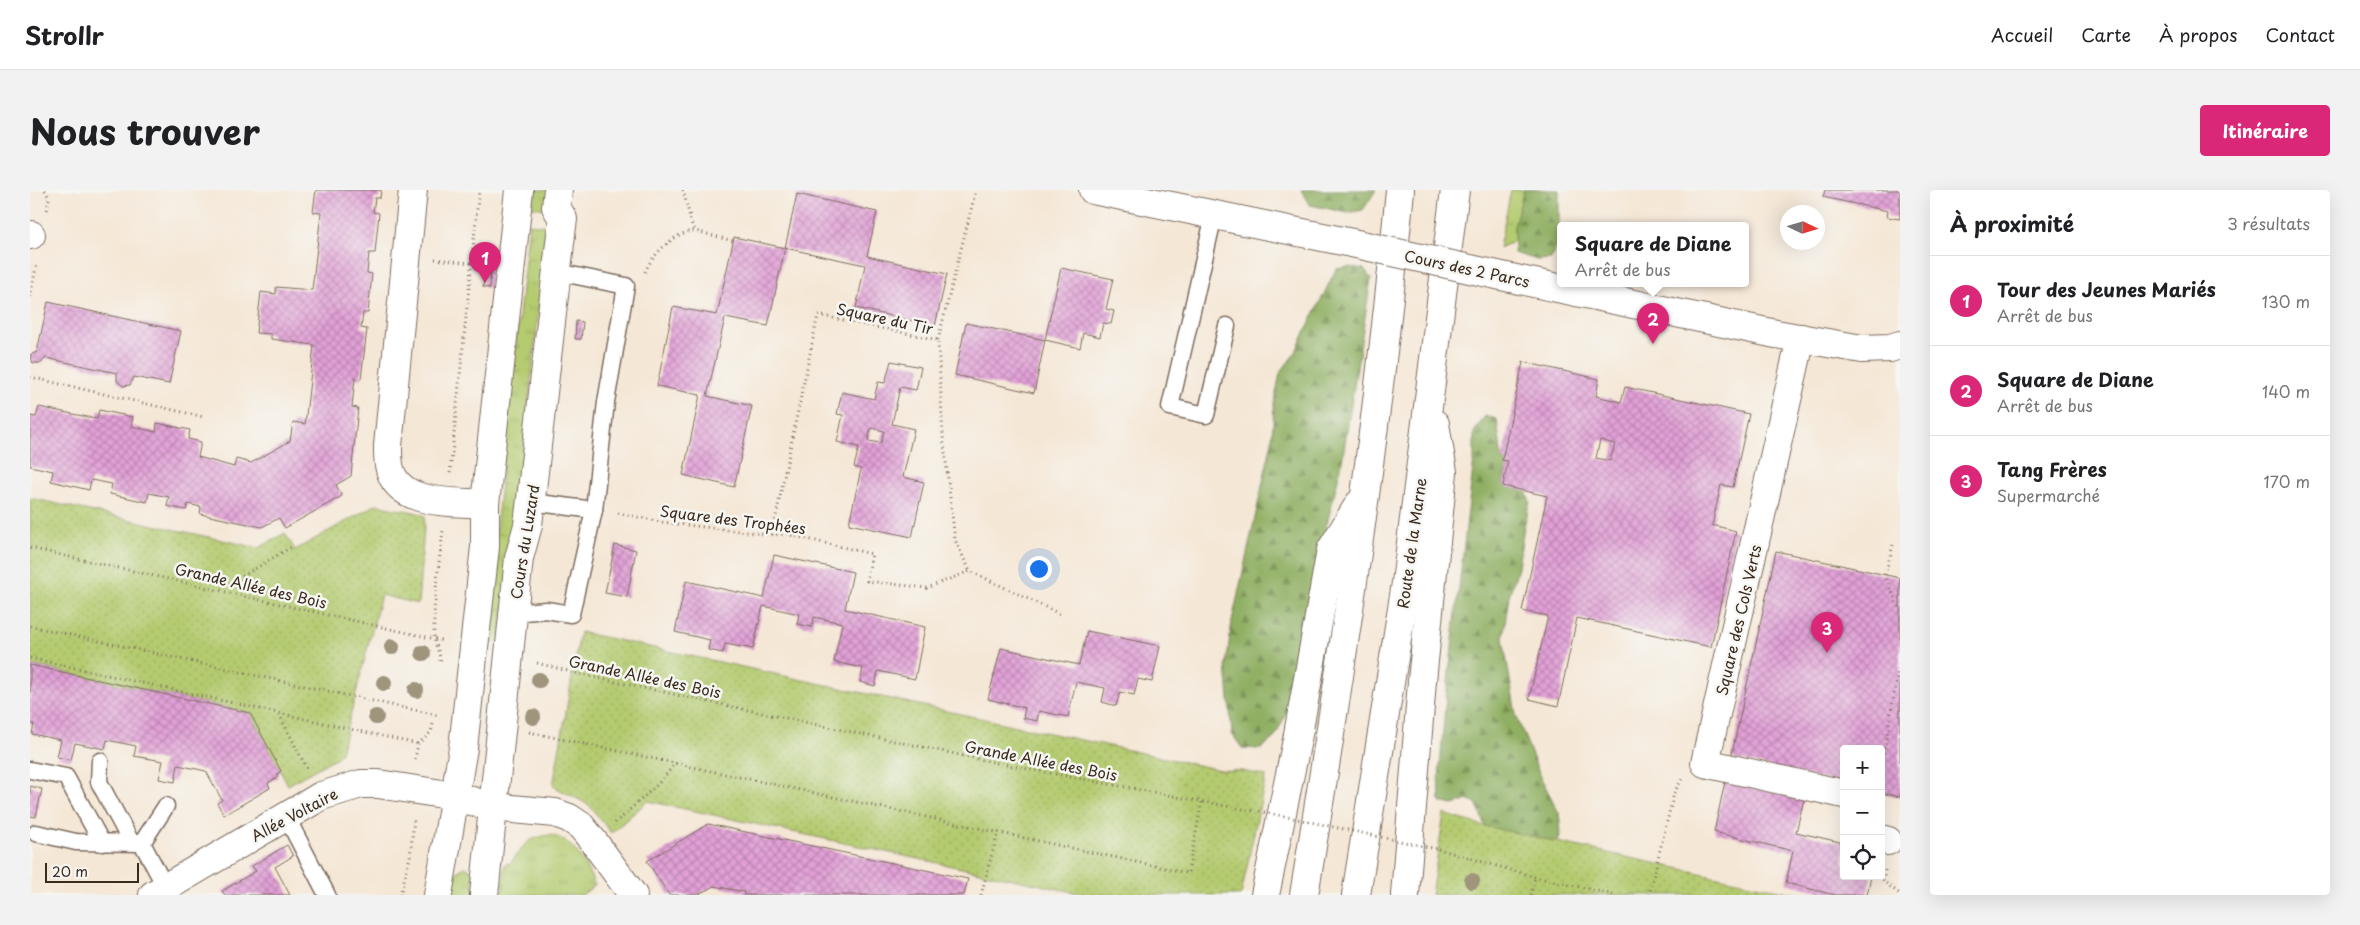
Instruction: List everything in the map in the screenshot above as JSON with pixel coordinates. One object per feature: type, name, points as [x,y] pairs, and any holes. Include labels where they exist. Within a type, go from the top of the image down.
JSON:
[{"type":"main road","points":[[413,190],[388,446],[389,466],[396,482],[411,495],[447,501],[485,504]]},
{"type":"main road","points":[[438,895],[456,796],[466,720],[485,547],[485,504],[519,190]]},
{"type":"main road","name":"Cours du Luzard","points":[[484,895],[519,558],[528,526],[563,219],[556,207],[558,190]]},
{"type":"main road","points":[[563,219],[570,209],[573,190]]},
{"type":"main road","name":"Cours des 2 Parcs","points":[[1093,190],[1159,197],[1214,215],[1801,338],[1862,349],[1900,346]]},
{"type":"main road","points":[[1304,895],[1324,778],[1365,494],[1392,280],[1400,190]]},
{"type":"main road","name":"Route de la Marne","points":[[1356,895],[1405,592],[1454,190]]},
{"type":"main road","name":"Square des Cols Verts","points":[[1705,763],[1801,338]]},
{"type":"main road","points":[[1405,895],[1422,682],[1443,472],[1430,397]]},
{"type":"main road","points":[[1265,895],[1297,740],[1331,550],[1365,494]]},
{"type":"main road","points":[[1705,763],[1840,793]]},
{"type":"main road","name":"Allée Voltaire","points":[[163,893],[321,796],[361,784],[456,796],[492,807],[555,813],[569,818],[581,826],[633,895]]},
{"type":"lane","points":[[1214,215],[1170,407],[1206,415],[1227,326]]},
{"type":"lane","points":[[513,613],[546,610],[571,614],[594,510],[606,402],[626,286],[557,272]]},
{"type":"lane","points":[[531,502],[594,510]]},
{"type":"lane","points":[[100,761],[99,782],[136,843],[163,893]]},
{"type":"lane","points":[[30,770],[66,777],[102,843]]},
{"type":"lane","points":[[136,843],[166,806]]},
{"type":"lane","points":[[286,816],[327,895]]},
{"type":"lane","points":[[36,833],[76,842],[136,843]]},
{"type":"path","points":[[440,669],[440,653],[434,637],[435,607],[479,190]]},
{"type":"path","points":[[683,190],[692,225],[696,231]]},
{"type":"path","points":[[938,340],[976,190]]},
{"type":"path","points":[[626,286],[642,282],[649,263],[674,238],[683,232],[696,231],[733,241]]},
{"type":"path","name":"Square du Tir","points":[[772,535],[818,315],[938,340],[942,436],[955,540],[970,571]]},
{"type":"path","points":[[30,377],[204,416]]},
{"type":"path","name":"Square des Trophées","points":[[594,510],[661,522],[772,535],[786,534],[872,554],[867,581],[927,588],[970,571]]},
{"type":"path","points":[[1893,545],[1885,575],[1900,611]]},
{"type":"path","points":[[220,590],[294,546]]},
{"type":"path","name":"Grande Allée des Bois","points":[[30,548],[434,637],[474,649]]},
{"type":"path","points":[[970,571],[1062,615]]},
{"type":"path","points":[[30,626],[435,715],[466,720]]},
{"type":"path","name":"Grande Allée des Bois","points":[[508,656],[583,675],[1007,765],[1259,811],[1437,849],[1535,877],[1616,895]]},
{"type":"path","points":[[30,658],[418,744]]},
{"type":"path","points":[[1885,746],[1900,662]]},
{"type":"path","points":[[400,895],[413,838],[414,765],[418,744],[431,732],[436,705]]},
{"type":"path","points":[[279,714],[321,796]]},
{"type":"path","points":[[501,726],[1188,872],[1202,802]]},
{"type":"path","points":[[594,842],[657,785],[676,763]]},
{"type":"path","points":[[1650,895],[1674,793],[1688,769],[1705,763]]},
{"type":"path","points":[[981,895],[998,832]]},
{"type":"path","points":[[1531,895],[1535,877]]},
{"type":"green space","points":[[533,190],[551,190],[549,209],[531,207]]},
{"type":"green space","points":[[1301,190],[1376,190],[1363,210],[1348,213],[1310,205]]},
{"type":"green space","points":[[1511,190],[1548,190],[1539,231],[1499,248]]},
{"type":"green space","points":[[1524,190],[1559,190],[1557,242],[1551,259],[1537,260],[1514,253],[1514,226]]},
{"type":"green space","points":[[529,224],[547,226],[533,365],[500,644],[484,640]]},
{"type":"green space","points":[[1348,267],[1364,269],[1371,279],[1342,462],[1314,578],[1294,697],[1275,737],[1261,749],[1242,748],[1232,734],[1226,665],[1232,621],[1272,441],[1274,403],[1280,373],[1295,353],[1336,269]]},
{"type":"green space","points":[[1485,416],[1497,419],[1502,460],[1508,461],[1503,485],[1526,491],[1530,502],[1524,526],[1518,568],[1509,596],[1503,638],[1516,715],[1541,778],[1559,813],[1561,833],[1555,850],[1490,839],[1476,803],[1469,800],[1453,805],[1440,802],[1439,777],[1445,707],[1474,459],[1474,432]]},
{"type":"green space","points":[[30,498],[259,548],[285,533],[295,550],[377,504],[419,513],[425,516],[418,604],[381,595],[341,752],[337,757],[288,785],[250,713],[30,665]]},
{"type":"green space","points":[[580,632],[1221,770],[1242,771],[1266,776],[1241,895],[1087,895],[648,801],[611,833],[589,805],[553,786]]},
{"type":"green space","points":[[1444,814],[1484,826],[1801,895],[1431,895]]},
{"type":"green space","points":[[550,835],[559,838],[573,848],[583,861],[595,885],[582,895],[502,895],[505,864],[511,863],[531,840]]},
{"type":"green space","points":[[465,867],[473,871],[474,895],[452,895],[456,872]]},
{"type":"building","points":[[316,190],[381,190],[380,198],[375,198],[373,212],[379,213],[375,253],[369,253],[367,273],[372,274],[368,313],[363,313],[361,328],[367,329],[361,379],[355,378],[352,407],[358,408],[351,476],[336,485],[342,496],[285,528],[279,518],[262,527],[200,514],[201,507],[188,504],[186,510],[167,506],[169,497],[149,493],[147,502],[110,494],[112,484],[91,480],[89,490],[51,481],[53,471],[30,466],[30,416],[36,417],[39,407],[97,419],[99,410],[133,417],[131,426],[156,432],[157,423],[190,430],[188,439],[201,442],[198,457],[234,467],[236,459],[251,463],[290,441],[293,422],[305,424],[314,345],[271,339],[271,334],[256,333],[261,292],[276,294],[276,287],[312,290],[321,213],[313,212]]},
{"type":"building","points":[[1825,190],[1900,190],[1900,219],[1887,217],[1888,211],[1823,197]]},
{"type":"building","points":[[797,194],[877,212],[867,256],[947,274],[935,326],[856,308],[865,265],[785,248]]},
{"type":"building","points":[[734,237],[785,248],[768,326],[725,318],[707,396],[752,406],[734,487],[683,475],[700,395],[657,386],[673,307],[717,315]]},
{"type":"building","points":[[1061,268],[1113,279],[1106,309],[1114,311],[1111,324],[1103,323],[1100,337],[1083,333],[1080,348],[1045,340]]},
{"type":"building","points":[[485,270],[491,270],[490,288],[483,287]]},
{"type":"building","points":[[48,302],[181,331],[169,384],[134,377],[130,385],[123,386],[117,381],[117,373],[46,358],[41,363],[33,363],[30,355],[37,352]]},
{"type":"building","points":[[576,321],[583,322],[581,339],[575,339]]},
{"type":"building","points":[[966,323],[1045,340],[1034,393],[955,375]]},
{"type":"building","points":[[891,361],[921,367],[916,390],[900,387],[892,424],[914,429],[903,477],[924,482],[912,537],[849,524],[861,469],[854,467],[859,447],[837,442],[843,415],[837,414],[842,392],[874,399],[878,382],[885,383]],"holes":[[[871,428],[884,431],[881,443],[868,441]]]},
{"type":"building","points":[[1523,362],[1599,379],[1596,396],[1621,402],[1625,387],[1749,414],[1733,487],[1721,485],[1712,525],[1736,531],[1711,647],[1577,618],[1558,706],[1529,699],[1548,616],[1522,611],[1547,496],[1503,486],[1508,461],[1502,460]],"holes":[[[1600,440],[1615,444],[1610,461],[1596,458]]]},
{"type":"building","points":[[615,545],[636,550],[627,597],[605,593]]},
{"type":"building","points":[[1776,551],[1900,578],[1900,797],[1885,794],[1885,745],[1840,745],[1840,783],[1731,758]]},
{"type":"building","points":[[774,555],[853,572],[845,609],[925,627],[915,679],[878,671],[875,686],[860,682],[863,668],[834,662],[842,623],[814,617],[812,627],[797,624],[799,614],[763,606],[753,649],[725,644],[723,653],[708,650],[710,640],[675,632],[686,581],[764,598]]},
{"type":"building","points":[[1087,631],[1160,646],[1152,682],[1138,679],[1134,695],[1120,692],[1116,706],[1102,702],[1105,688],[1076,682],[1068,717],[1039,711],[1037,721],[1023,718],[1025,708],[988,699],[1001,648],[1079,665]]},
{"type":"building","points":[[30,665],[250,713],[281,771],[277,774],[278,777],[268,783],[270,788],[224,815],[217,803],[222,800],[206,771],[178,765],[175,782],[159,779],[163,761],[134,756],[136,746],[107,740],[105,749],[75,743],[71,760],[57,757],[61,740],[32,734],[34,724],[30,723]]},
{"type":"building","points":[[1725,782],[1804,799],[1796,832],[1840,842],[1840,880],[1870,880],[1867,895],[1835,895],[1786,883],[1793,851],[1714,832]]},
{"type":"building","points":[[30,786],[42,789],[36,817],[30,816]]},
{"type":"building","points":[[708,824],[968,879],[964,895],[743,895],[744,892],[714,886],[697,895],[669,895],[647,861]]},
{"type":"building","points":[[287,845],[293,856],[275,867],[290,895],[225,895],[222,891],[256,871],[252,866]]},
{"type":"place","name":"Tour des Jeunes Mariés","points":[[485,283]]},
{"type":"place","name":"Square de Diane","points":[[1653,344]]},
{"type":"place","name":"Tang Frères","points":[[1827,653]]}]
